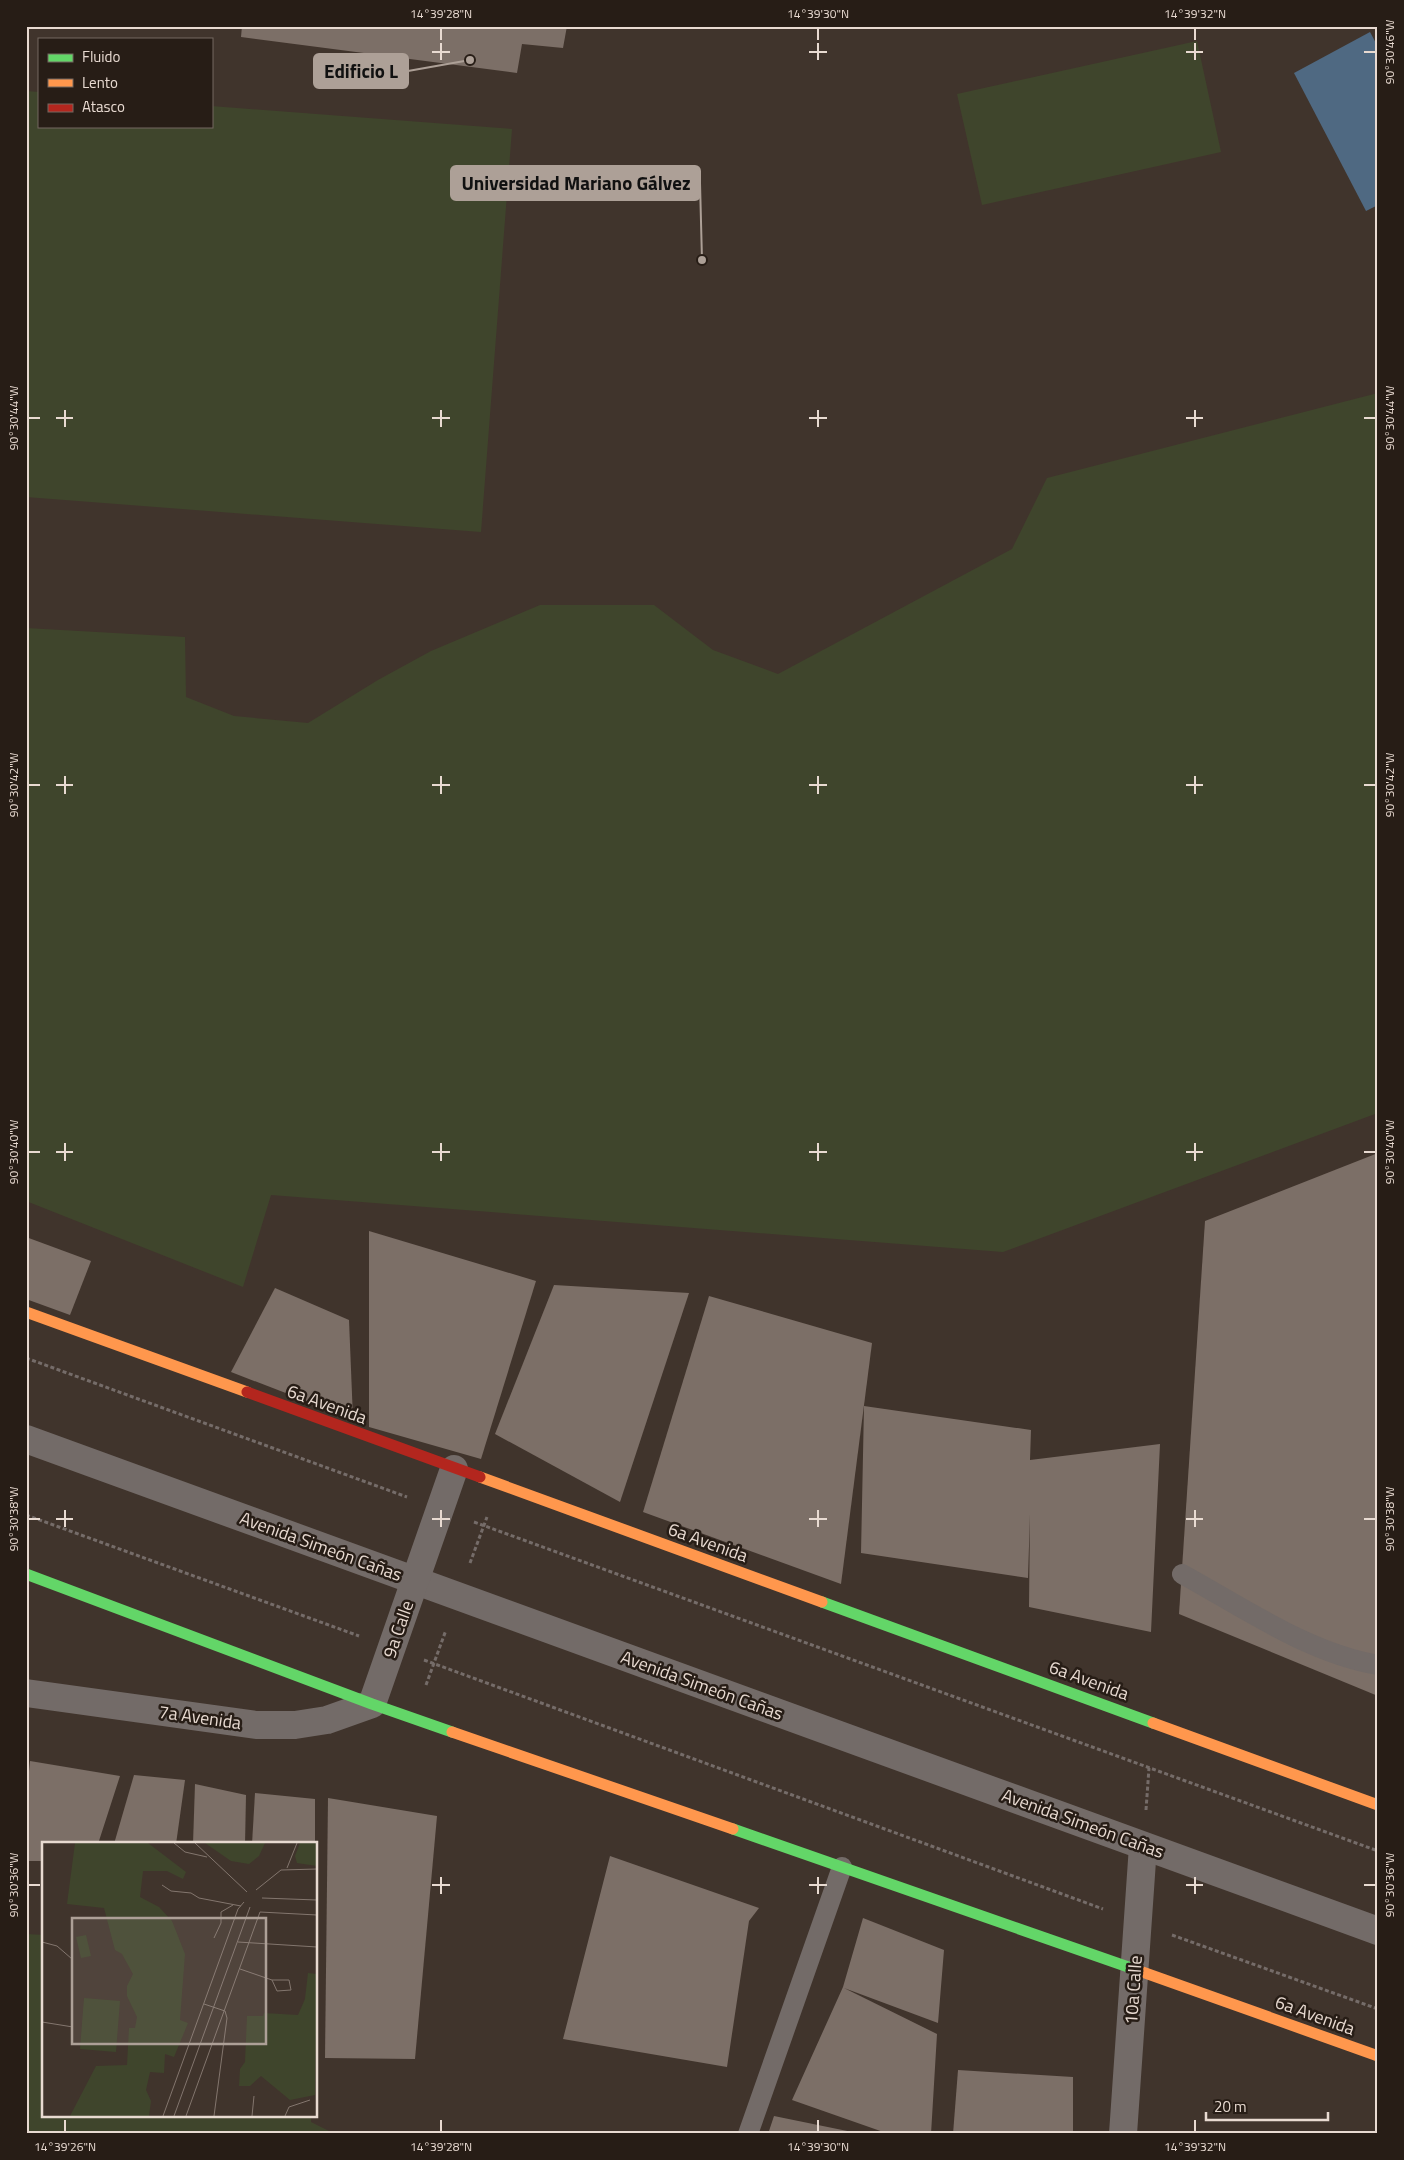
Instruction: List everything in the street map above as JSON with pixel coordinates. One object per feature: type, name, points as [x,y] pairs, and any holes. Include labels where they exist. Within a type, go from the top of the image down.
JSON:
[{"type":"street","name":"6a Avenida","points":[[26,1312],[1378,1805]]},
{"type":"street","name":"Avenida Simeón Cañas","points":[[26,1439],[1378,1931]]},
{"type":"street","name":"9a Calle","points":[[372,1704],[454,1469]]},
{"type":"street","name":"6a Avenida","points":[[26,1574],[372,1704],[1134,1969],[1378,2056]]},
{"type":"street","name":"7a Avenida","points":[[26,1693],[256,1725],[295,1725],[328,1720],[372,1704]]},
{"type":"street","name":"10a Calle","points":[[1123,2134],[1143,1846]]},
{"type":"lane","points":[[1182,1574],[1311,1645],[1352,1661],[1378,1665]]},
{"type":"lane","points":[[748,2134],[842,1868]]},
{"type":"path","points":[[26,1358],[1378,1851]]},
{"type":"path","points":[[26,1514],[1378,2009]]},
{"type":"green space","points":[[1197,41],[1221,152],[982,205],[957,94]]},
{"type":"green space","points":[[26,91],[38,92],[38,128],[212,128],[212,106],[512,129],[481,532],[26,497]]},
{"type":"green space","points":[[1378,393],[1378,1112],[1375,1114],[1003,1252],[271,1195],[243,1287],[26,1201],[26,628],[185,637],[186,697],[234,716],[308,723],[378,680],[431,651],[540,605],[654,605],[713,650],[778,674],[1012,549],[1047,478]]},
{"type":"green space","points":[[26,1934],[42,1935],[42,2118],[311,2118],[311,2122],[335,2134],[26,2134]]},
{"type":"water","points":[[1370,32],[1378,47],[1378,205],[1366,211],[1294,73]]},
{"type":"building","points":[[242,26],[567,26],[563,48],[522,44],[517,73],[241,37]]},
{"type":"building","points":[[1378,1153],[1378,1696],[1179,1614],[1205,1221]]},
{"type":"building","points":[[369,1231],[536,1281],[481,1459],[369,1427]]},
{"type":"building","points":[[26,1237],[91,1261],[70,1315],[26,1299]]},
{"type":"building","points":[[554,1285],[689,1293],[620,1502],[495,1434]]},
{"type":"building","points":[[275,1288],[349,1320],[353,1419],[231,1372]]},
{"type":"building","points":[[709,1296],[872,1343],[841,1584],[643,1512]]},
{"type":"building","points":[[864,1406],[1031,1430],[1030,1460],[1160,1444],[1151,1632],[1029,1607],[1030,1514],[1028,1578],[861,1553]]},
{"type":"building","points":[[30,1761],[120,1776],[99,1842],[42,1842],[42,1861],[26,1861],[26,1803]]},
{"type":"building","points":[[134,1775],[185,1780],[176,1842],[115,1842]]},
{"type":"building","points":[[195,1784],[246,1795],[245,1842],[193,1842]]},
{"type":"building","points":[[255,1793],[315,1799],[315,1842],[252,1842]]},
{"type":"building","points":[[328,1798],[437,1816],[415,2059],[325,2058]]},
{"type":"building","points":[[610,1856],[759,1908],[749,1921],[727,2067],[563,2039]]},
{"type":"building","points":[[863,1918],[944,1950],[938,2023],[844,1988],[937,2034],[931,2134],[889,2134],[792,2100],[843,1987]]},
{"type":"building","points":[[958,2070],[1073,2077],[1073,2134],[953,2134]]},
{"type":"building","points":[[774,2116],[857,2133],[857,2134],[768,2134]]},
{"type":"traffic: fast","points":[[26,1574],[372,1704],[452,1732]]},
{"type":"traffic: fast","points":[[822,1602],[1153,1723]]},
{"type":"traffic: fast","points":[[733,1829],[1134,1969]]},
{"type":"traffic: slow","points":[[26,1312],[247,1392]]},
{"type":"traffic: slow","points":[[480,1477],[822,1602]]},
{"type":"traffic: slow","points":[[1153,1723],[1378,1805]]},
{"type":"traffic: slow","points":[[452,1732],[733,1829]]},
{"type":"traffic: slow","points":[[1134,1969],[1378,2056]]},
{"type":"traffic: jam","points":[[247,1392],[480,1477]]},
{"type":"place","name":"Edificio L","points":[[470,60]]},
{"type":"place","name":"Universidad Mariano Gálvez","points":[[702,260]]}]
